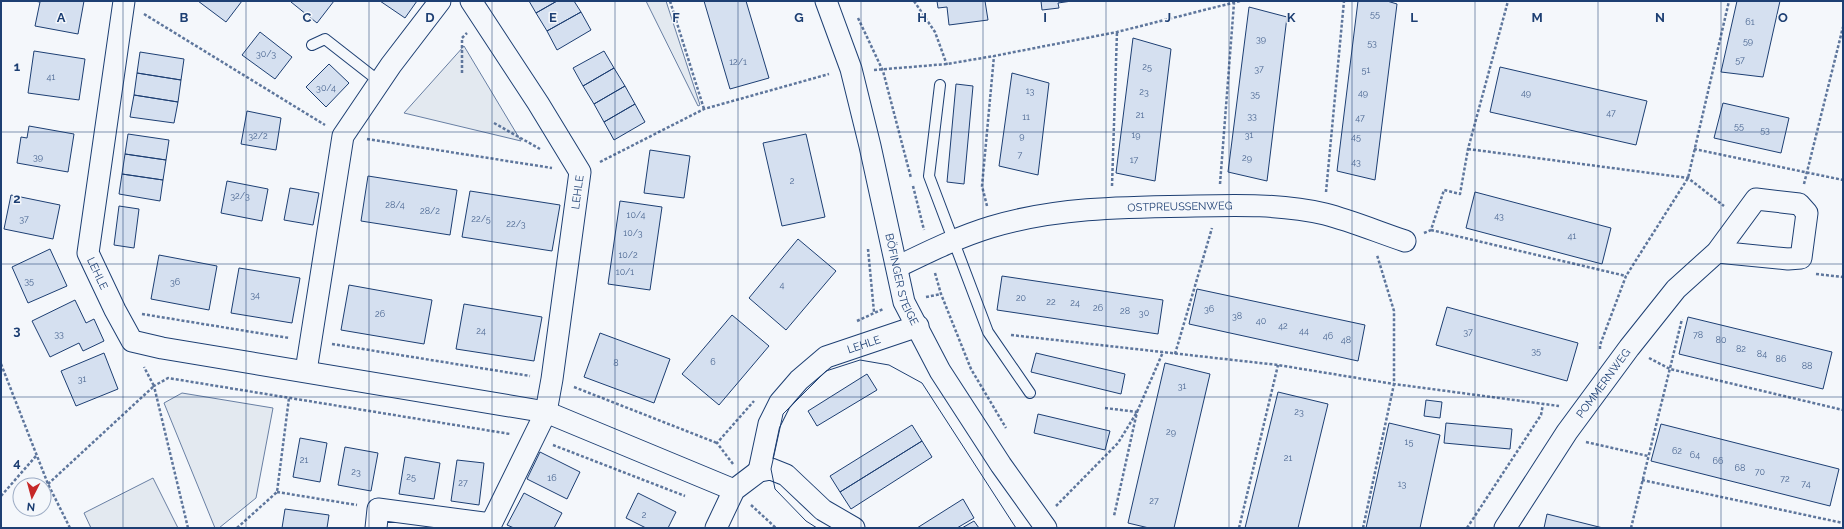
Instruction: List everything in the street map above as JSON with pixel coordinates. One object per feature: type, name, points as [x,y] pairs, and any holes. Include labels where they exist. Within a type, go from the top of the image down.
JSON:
[{"type":"street","name":"LEHLE","points":[[124,1],[88,253],[115,310],[132,341]]},
{"type":"street","points":[[306,371],[343,136],[427,16],[440,1]]},
{"type":"street","name":"LEHLE","points":[[377,518],[491,524],[546,412],[552,379],[580,172],[471,1]]},
{"type":"street","name":"BÖFINGER STEIGE","points":[[826,1],[851,69],[904,302],[945,378],[1001,465],[1046,528]]},
{"type":"street","name":"POMMERNWEG","points":[[1505,528],[1567,432],[1629,348],[1676,289],[1717,252],[1756,199],[1799,204]]},
{"type":"street","points":[[1717,252],[1788,259],[1800,258],[1807,213],[1799,204]]},
{"type":"street","name":"OSTPREUSSENWEG","points":[[897,267],[953,240],[992,226],[1044,215],[1112,207],[1274,207],[1324,214],[1405,241]]},
{"type":"street","name":"LEHLE","points":[[759,471],[769,424],[780,402],[799,380],[826,356],[918,326]]},
{"type":"street","points":[[132,341],[162,348],[546,412],[734,490]]},
{"type":"street","points":[[716,528],[734,490],[759,471],[771,469],[786,475],[823,510],[854,528]]},
{"type":"lane","points":[[312,45],[325,39],[380,82]]},
{"type":"lane","points":[[940,85],[929,176],[988,332],[1030,393]]},
{"type":"path","points":[[670,1],[704,109]]},
{"type":"path","points":[[914,1],[935,32],[947,64]]},
{"type":"path","points":[[580,172],[704,109],[851,69],[882,70],[947,64],[994,56],[1117,32],[1240,1]]},
{"type":"path","points":[[1324,214],[1344,1]]},
{"type":"path","points":[[1431,230],[1444,190],[1460,194],[1468,149],[1508,1]]},
{"type":"path","points":[[1600,352],[1600,345],[1626,276],[1688,178],[1729,1]]},
{"type":"path","points":[[1175,354],[1219,206],[1234,3]]},
{"type":"path","points":[[856,15],[882,70],[929,251],[942,294],[971,369],[1006,429]]},
{"type":"path","points":[[462,73],[462,38],[483,18]]},
{"type":"path","points":[[1799,204],[1843,27]]},
{"type":"path","points":[[1112,207],[1117,32]]},
{"type":"path","points":[[992,226],[982,186],[994,56]]},
{"type":"path","points":[[1468,149],[1688,178],[1741,219]]},
{"type":"path","points":[[1694,149],[1843,180]]},
{"type":"path","points":[[1363,528],[1394,384],[1394,311],[1368,228]]},
{"type":"path","points":[[1405,241],[1431,230],[1626,276]]},
{"type":"path","points":[[115,310],[552,379],[717,443]]},
{"type":"path","points":[[1630,528],[1682,316]]},
{"type":"path","points":[[988,332],[1278,365],[1394,384],[1574,408],[1583,411]]},
{"type":"path","points":[[132,341],[154,386],[188,528]]},
{"type":"path","points":[[1629,348],[1670,369],[1843,410]]},
{"type":"path","points":[[1054,508],[1118,443],[1137,412],[1163,352]]},
{"type":"path","points":[[1,364],[45,477]]},
{"type":"path","points":[[1239,528],[1278,365]]},
{"type":"path","points":[[52,480],[154,386],[168,378],[533,438],[688,497]]},
{"type":"path","points":[[237,528],[277,492],[289,398]]},
{"type":"path","points":[[1467,528],[1540,415],[1543,404]]},
{"type":"path","points":[[1105,408],[1137,412]]},
{"type":"path","points":[[1114,516],[1137,412]]},
{"type":"path","points":[[1567,432],[1585,442],[1648,456]]},
{"type":"path","points":[[1,496],[36,456]]},
{"type":"path","points":[[1642,480],[1843,523]]},
{"type":"path","points":[[734,490],[776,528]]},
{"type":"path","points":[[52,492],[70,528]]},
{"type":"path","points":[[277,492],[377,518]]},
{"type":"shaded area","points":[[646,1],[666,1],[700,105],[698,106]]},
{"type":"shaded area","points":[[464,46],[521,141],[404,113]]},
{"type":"shaded area","points":[[182,393],[273,408],[256,498],[219,528],[215,528],[164,403]]},
{"type":"shaded area","points":[[153,478],[178,528],[91,528],[84,513]]},
{"type":"building","points":[[34,1],[84,1],[78,34],[35,26],[40,2]]},
{"type":"building","points":[[198,1],[242,1],[226,22]]},
{"type":"building","points":[[334,1],[317,23],[291,2]]},
{"type":"building","points":[[380,1],[417,1],[405,18]]},
{"type":"building","points":[[529,1],[557,1],[536,13]]},
{"type":"building","points":[[557,1],[574,1],[581,12],[547,31],[536,13]]},
{"type":"building","points":[[704,1],[746,1],[769,78],[730,89]]},
{"type":"building","points":[[937,1],[985,1],[988,20],[949,25],[947,7],[938,8]]},
{"type":"building","points":[[1041,1],[1072,1],[1058,3],[1059,8],[1042,10]]},
{"type":"building","points":[[1358,1],[1387,1],[1397,4],[1375,180],[1337,171]]},
{"type":"building","points":[[1737,1],[1780,1],[1763,77],[1721,72]]},
{"type":"building","points":[[1249,7],[1287,17],[1267,181],[1228,172]]},
{"type":"building","points":[[581,12],[591,30],[557,50],[547,31]]},
{"type":"building","points":[[260,32],[292,57],[275,79],[242,55]]},
{"type":"building","points":[[1133,38],[1171,49],[1155,181],[1116,173]]},
{"type":"building","points":[[34,51],[85,59],[79,100],[28,93]]},
{"type":"building","points":[[604,51],[614,68],[583,86],[573,68]]},
{"type":"building","points":[[140,52],[184,59],[181,80],[137,73]]},
{"type":"building","points":[[329,64],[349,83],[326,107],[306,87]]},
{"type":"building","points":[[1500,67],[1647,101],[1636,145],[1490,112]]},
{"type":"building","points":[[614,68],[625,86],[594,104],[583,86]]},
{"type":"building","points":[[137,73],[181,80],[178,102],[134,95]]},
{"type":"building","points":[[1012,73],[1049,83],[1038,175],[999,166]]},
{"type":"building","points":[[956,84],[973,86],[964,184],[947,182]]},
{"type":"building","points":[[625,86],[635,104],[604,122],[594,104]]},
{"type":"building","points":[[134,95],[178,102],[174,123],[130,117]]},
{"type":"building","points":[[1723,103],[1789,118],[1781,153],[1714,138]]},
{"type":"building","points":[[635,104],[645,122],[614,140],[604,122]]},
{"type":"building","points":[[247,111],[281,118],[276,150],[241,144]]},
{"type":"building","points":[[29,126],[74,134],[68,172],[17,163],[21,137],[27,138]]},
{"type":"building","points":[[128,134],[169,140],[166,160],[125,154]]},
{"type":"building","points":[[806,134],[825,217],[782,226],[763,143]]},
{"type":"building","points":[[650,150],[690,156],[684,198],[644,193]]},
{"type":"building","points":[[125,154],[166,160],[163,180],[122,174]]},
{"type":"building","points":[[122,174],[163,180],[160,201],[119,194]]},
{"type":"building","points":[[368,176],[457,190],[450,235],[361,221]]},
{"type":"building","points":[[227,181],[268,189],[262,221],[221,213]]},
{"type":"building","points":[[290,188],[319,193],[313,225],[284,220]]},
{"type":"building","points":[[470,191],[560,205],[552,251],[462,237]]},
{"type":"building","points":[[1475,192],[1611,228],[1602,264],[1466,228]]},
{"type":"building","points":[[11,195],[60,205],[53,239],[4,229]]},
{"type":"building","points":[[620,201],[662,207],[650,290],[608,284]]},
{"type":"building","points":[[119,206],[139,209],[134,248],[114,245]]},
{"type":"building","points":[[798,239],[836,271],[786,330],[749,298]]},
{"type":"building","points":[[50,249],[67,286],[28,303],[12,267]]},
{"type":"building","points":[[159,255],[217,266],[209,310],[151,299]]},
{"type":"building","points":[[239,268],[300,278],[292,323],[231,313]]},
{"type":"building","points":[[1002,276],[1163,300],[1158,334],[997,310]]},
{"type":"building","points":[[349,285],[432,300],[424,344],[341,330]]},
{"type":"building","points":[[1197,289],[1365,325],[1358,361],[1189,324]]},
{"type":"building","points":[[75,300],[86,323],[94,319],[104,341],[83,351],[79,343],[50,357],[32,321]]},
{"type":"building","points":[[464,304],[542,317],[534,361],[456,349]]},
{"type":"building","points":[[1447,307],[1578,343],[1567,381],[1436,345]]},
{"type":"building","points":[[732,315],[769,346],[719,405],[682,374]]},
{"type":"building","points":[[1688,317],[1832,352],[1823,389],[1679,354]]},
{"type":"building","points":[[600,333],[670,359],[654,403],[584,377]]},
{"type":"building","points":[[104,353],[118,389],[76,406],[61,371]]},
{"type":"building","points":[[1036,353],[1125,374],[1121,394],[1031,372]]},
{"type":"building","points":[[1165,363],[1210,374],[1174,528],[1149,528],[1128,523]]},
{"type":"building","points":[[867,374],[877,390],[817,426],[808,411]]},
{"type":"building","points":[[1278,392],[1328,404],[1298,528],[1245,528]]},
{"type":"building","points":[[1426,400],[1442,402],[1440,418],[1424,416]]},
{"type":"building","points":[[1038,414],[1110,431],[1105,450],[1034,433]]},
{"type":"building","points":[[1389,423],[1440,435],[1420,528],[1366,528]]},
{"type":"building","points":[[1446,423],[1512,429],[1510,449],[1444,443]]},
{"type":"building","points":[[1661,424],[1839,469],[1830,506],[1651,461]]},
{"type":"building","points":[[912,425],[922,441],[840,492],[830,476]]},
{"type":"building","points":[[300,438],[327,443],[320,482],[293,477]]},
{"type":"building","points":[[922,441],[932,457],[851,509],[840,492]]},
{"type":"building","points":[[345,447],[378,453],[371,491],[338,485]]},
{"type":"building","points":[[540,452],[580,472],[567,499],[527,479]]},
{"type":"building","points":[[405,457],[440,463],[434,499],[399,494]]},
{"type":"building","points":[[457,460],[484,463],[479,505],[451,501]]},
{"type":"building","points":[[524,493],[562,513],[554,528],[514,528],[507,525]]},
{"type":"building","points":[[638,493],[676,512],[668,528],[646,528],[626,518]]},
{"type":"building","points":[[963,499],[974,518],[957,528],[917,528]]},
{"type":"building","points":[[285,509],[329,515],[327,528],[282,528]]},
{"type":"building","points":[[1547,514],[1603,528],[1544,528]]},
{"type":"building","points":[[974,521],[979,528],[962,528]]},
{"type":"tram line","points":[[817,528],[806,521],[775,489],[771,469],[783,414],[826,371],[860,360],[889,365],[922,383],[1016,528]]}]
